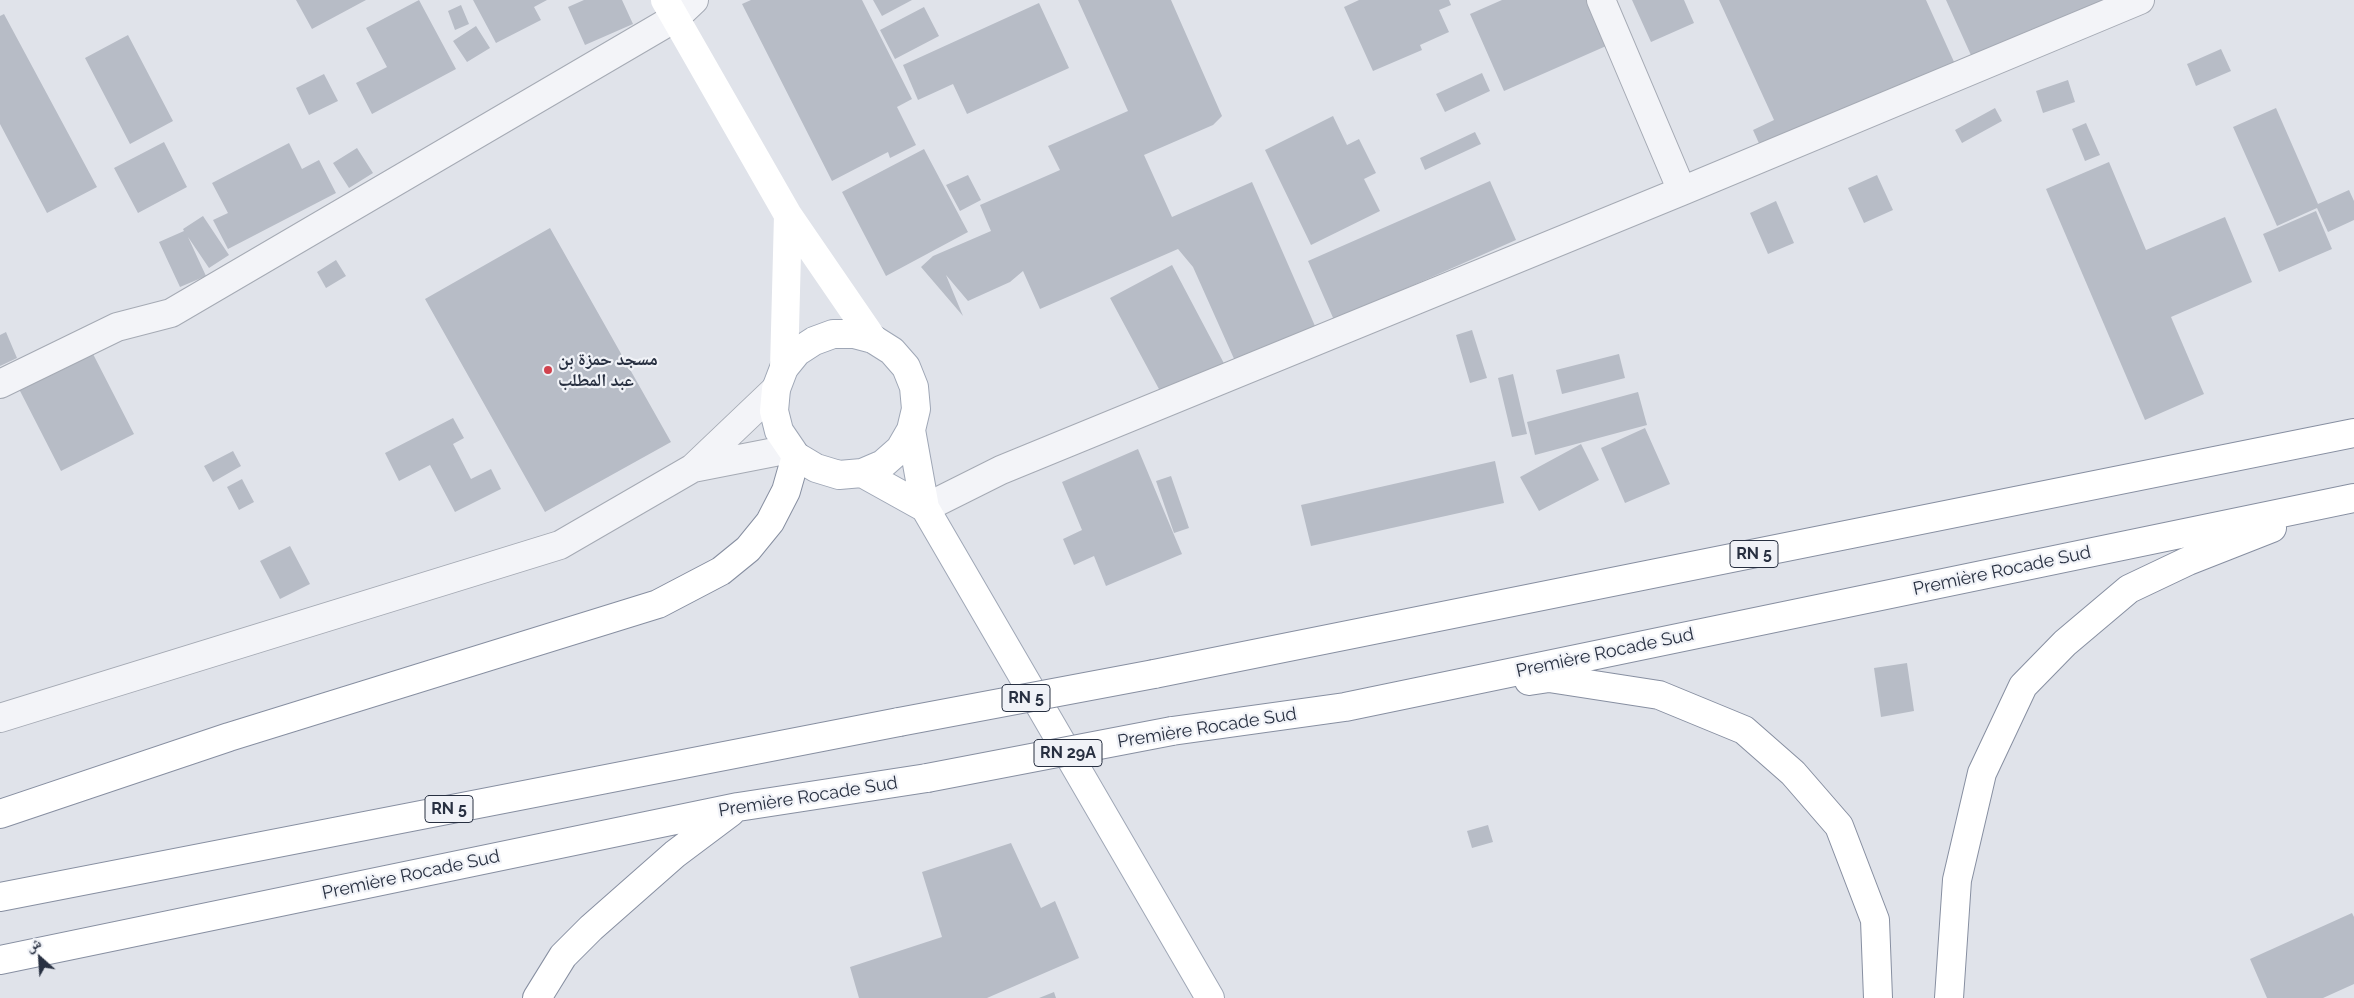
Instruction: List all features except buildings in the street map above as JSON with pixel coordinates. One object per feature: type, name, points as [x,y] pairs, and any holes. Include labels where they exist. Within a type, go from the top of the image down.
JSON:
[{"type":"main road","points":[[678,6],[788,214],[873,339]]},
{"type":"main road","points":[[780,379],[797,352],[814,340],[833,334],[854,334],[873,339],[892,351],[906,367],[914,387],[916,409],[911,430],[900,449],[883,464],[862,473],[839,475],[816,468],[793,452],[779,431],[774,411],[780,379],[788,214]]},
{"type":"main road","name":"RN 29A","points":[[911,430],[925,508],[1210,998]]},
{"type":"main road","name":"RN 5","points":[[0,897],[1154,674],[2354,433]]},
{"type":"main road","points":[[0,814],[229,737],[658,604],[721,571],[748,549],[770,522],[786,491],[793,452]]},
{"type":"main road","points":[[862,473],[925,508]]},
{"type":"main road","points":[[1949,998],[1958,880],[1982,773],[2022,686],[2065,643],[2129,589],[2188,561],[2350,498]]},
{"type":"main road","name":"Première Rocade Sud","points":[[0,960],[738,807],[927,778],[1172,731],[1345,707],[2350,498]]},
{"type":"main road","points":[[1345,707],[1549,678],[1659,695],[1744,730],[1793,773],[1838,826],[1875,920],[1878,998]]},
{"type":"main road","points":[[537,998],[563,956],[591,928],[675,854],[738,807]]},
{"type":"street","points":[[1601,0],[1682,191]]},
{"type":"street","points":[[925,508],[1001,470],[1682,191],[2140,0]]},
{"type":"street","points":[[0,384],[117,327],[171,313],[678,6]]},
{"type":"street","points":[[0,718],[560,545],[693,468],[780,379]]},
{"type":"street","points":[[693,468],[793,452]]},
{"type":"place","name":"مسجد حمزة بن عبد المطلب","points":[[548,370]]}]
